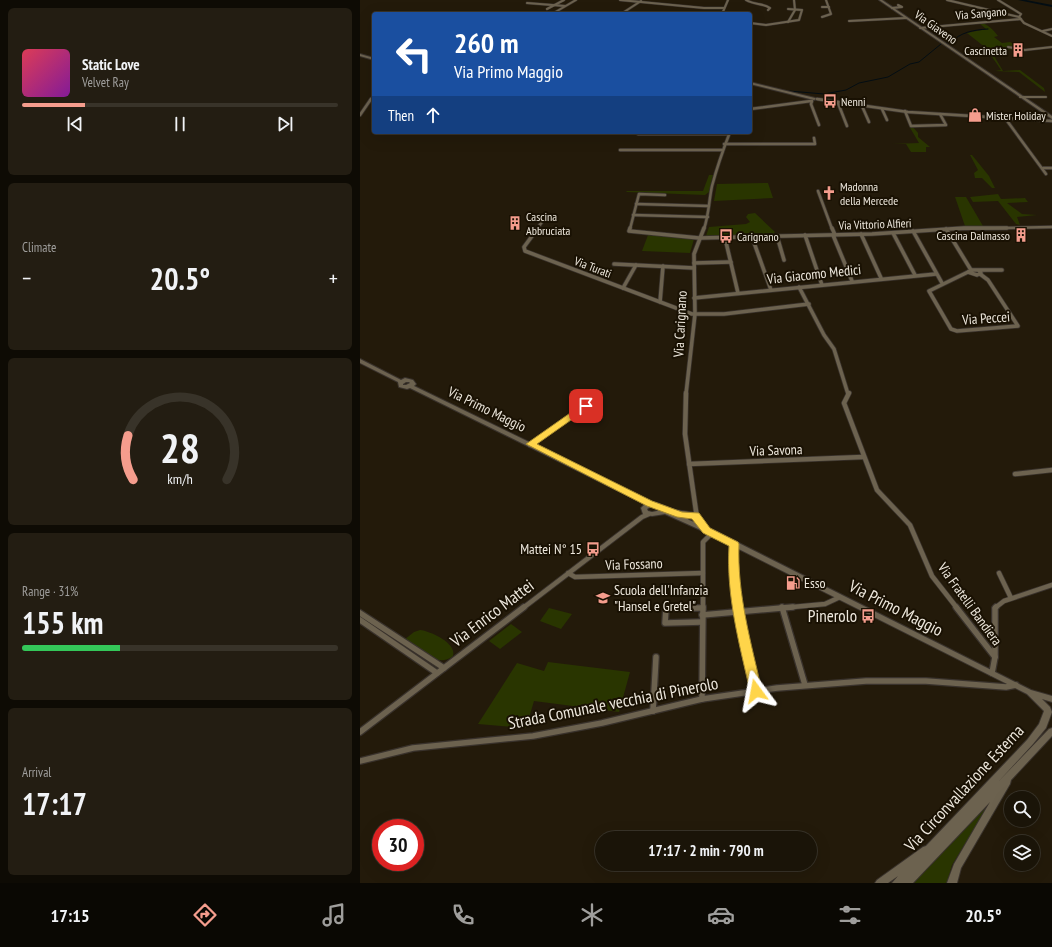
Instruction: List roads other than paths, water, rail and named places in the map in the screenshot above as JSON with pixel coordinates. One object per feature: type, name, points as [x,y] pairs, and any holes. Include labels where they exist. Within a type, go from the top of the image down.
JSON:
[{"type":"main road","name":"Via Giaveno","points":[[880,0],[1051,119]]},
{"type":"main road","points":[[360,55],[372,58]]},
{"type":"main road","points":[[752,84],[813,100]]},
{"type":"main road","name":"Via Primo Maggio","points":[[360,361],[401,382],[412,381],[413,384],[410,386],[638,497],[646,510]]},
{"type":"main road","points":[[655,504],[658,510],[646,510],[655,504]]},
{"type":"main road","name":"Via Primo Maggio","points":[[658,510],[687,520],[1029,692],[1052,699]]},
{"type":"main road","points":[[687,520],[694,523],[697,519]]},
{"type":"main road","name":"Via Primo Maggio","points":[[697,519],[709,532]]},
{"type":"main road","name":"Via Primo Maggio","points":[[1029,692],[1049,713]]},
{"type":"main road","name":"Via Circonvallazione Esterna","points":[[907,883],[1006,774],[1043,726],[1049,713],[1048,702],[1052,699]]},
{"type":"main road","name":"Via Circonvallazione Esterna","points":[[897,883],[1006,774],[1052,731]]},
{"type":"main road","points":[[952,883],[957,867],[1006,774]]},
{"type":"main road","points":[[880,883],[938,841]]},
{"type":"street","points":[[547,9],[564,0]]},
{"type":"street","points":[[555,12],[576,0]]},
{"type":"street","points":[[620,0],[704,8],[724,8]]},
{"type":"street","points":[[624,12],[643,0]]},
{"type":"street","points":[[723,12],[728,0]]},
{"type":"street","points":[[746,0],[752,4],[768,6],[770,8],[768,10]]},
{"type":"street","points":[[788,22],[795,10],[794,0]]},
{"type":"street","points":[[822,17],[831,14],[826,0]]},
{"type":"street","points":[[947,0],[1020,18],[1031,26],[1052,36]]},
{"type":"street","points":[[998,0],[1021,14],[1020,18]]},
{"type":"street","points":[[527,3],[565,6]]},
{"type":"street","points":[[892,8],[902,7],[898,5]]},
{"type":"street","points":[[822,8],[829,7]]},
{"type":"street","points":[[752,24],[766,25],[799,20],[802,10],[788,9]]},
{"type":"street","points":[[849,21],[906,18]]},
{"type":"street","name":"Via Sangano","points":[[920,28],[1020,18]]},
{"type":"street","points":[[1043,31],[1052,29]]},
{"type":"street","points":[[1008,47],[1025,50],[1052,47]]},
{"type":"street","points":[[1020,97],[1046,97]]},
{"type":"street","points":[[360,116],[372,98]]},
{"type":"street","points":[[813,100],[811,104],[819,125]]},
{"type":"street","points":[[752,109],[813,100],[882,109],[940,114],[1044,120],[1051,119]]},
{"type":"street","points":[[838,103],[847,126]]},
{"type":"street","points":[[862,106],[869,122]]},
{"type":"street","points":[[882,109],[887,120]]},
{"type":"street","points":[[905,111],[911,126],[946,125],[940,114]]},
{"type":"street","points":[[1005,118],[1046,174]]},
{"type":"street","name":"Via Carignano","points":[[697,519],[685,434],[685,403],[695,314],[694,254],[708,217],[712,187],[722,150],[729,134]]},
{"type":"street","points":[[724,144],[815,144],[814,138]]},
{"type":"street","points":[[620,150],[722,150]]},
{"type":"street","points":[[1043,168],[1052,168]]},
{"type":"street","points":[[818,190],[852,281]]},
{"type":"street","points":[[665,195],[639,194],[633,215],[708,217]]},
{"type":"street","points":[[636,204],[709,206]]},
{"type":"street","name":"Via Vittorio Alfieri","points":[[633,215],[629,231],[699,238],[893,233],[946,229],[1051,228]]},
{"type":"street","name":"Via Turati","points":[[546,216],[531,236],[524,249],[623,288],[695,314],[724,314],[809,304]]},
{"type":"street","points":[[946,229],[971,271],[980,273],[1002,270]]},
{"type":"street","points":[[913,231],[942,283]]},
{"type":"street","points":[[893,233],[915,275]]},
{"type":"street","points":[[861,234],[881,278]]},
{"type":"street","points":[[805,235],[822,284]]},
{"type":"street","points":[[777,236],[784,260]]},
{"type":"street","points":[[752,237],[771,290]]},
{"type":"street","points":[[725,238],[738,293]]},
{"type":"street","points":[[614,264],[694,266],[731,262]]},
{"type":"street","points":[[623,288],[636,265]]},
{"type":"street","points":[[660,302],[663,266]]},
{"type":"street","points":[[971,271],[980,273]]},
{"type":"street","name":"Via Peccei","points":[[971,271],[942,283],[929,291],[951,329],[957,331],[1018,326],[980,273]]},
{"type":"street","name":"Via Giacomo Medici","points":[[694,298],[881,278],[936,274]]},
{"type":"street","name":"Via Fratelli Bandiera","points":[[799,287],[824,335],[834,349],[849,393],[844,403],[863,457],[877,490],[910,525],[932,576],[995,657]]},
{"type":"street","points":[[530,444],[586,406]]},
{"type":"street","name":"Via Savona","points":[[689,464],[863,457]]},
{"type":"street","points":[[1015,474],[1052,470]]},
{"type":"street","points":[[687,520],[695,508]]},
{"type":"street","name":"Via Enrico Mattei","points":[[360,732],[568,573],[646,510]]},
{"type":"street","points":[[702,699],[703,542],[709,532]]},
{"type":"street","points":[[734,544],[733,568],[738,612],[756,691]]},
{"type":"street","name":"Via Fossano","points":[[568,573],[575,577],[703,573]]},
{"type":"street","points":[[999,573],[1011,598]]},
{"type":"street","points":[[992,673],[995,657],[995,608],[998,604],[1011,598],[1052,585]]},
{"type":"street","points":[[702,615],[825,604],[840,597]]},
{"type":"street","points":[[782,607],[805,685]]},
{"type":"street","points":[[702,608],[666,608],[665,623],[702,622]]},
{"type":"street","points":[[360,613],[444,668]]},
{"type":"street","points":[[360,620],[437,673]]},
{"type":"street","points":[[653,711],[656,657]]},
{"type":"street","name":"Strada Comunale vecchia di Pinerolo","points":[[360,761],[413,748],[533,736],[653,711],[702,699],[805,685],[866,681],[926,681],[1006,687],[1017,685]]},
{"type":"waterway","points":[[1020,0],[1052,6]]},
{"type":"waterway","points":[[946,43],[950,43],[958,36],[968,32],[988,29]]},
{"type":"waterway","points":[[789,91],[824,94],[846,90],[859,83],[888,77],[910,64],[919,62],[941,44]]},
{"type":"place","name":"Cascinetta","points":[[1018,50]]},
{"type":"place","name":"Nenni","points":[[830,101]]},
{"type":"place","name":"Mister Holiday","points":[[975,115]]},
{"type":"place","name":"Madonna della Mercede","points":[[829,193]]},
{"type":"place","name":"Cascina Abbruciata","points":[[515,223]]},
{"type":"place","name":"Cascina Dalmasso","points":[[1021,235]]},
{"type":"place","name":"Carignano","points":[[726,236]]},
{"type":"place","name":"Mattei N° 15","points":[[593,549]]},
{"type":"place","name":"Esso","points":[[793,583]]},
{"type":"place","name":"Scuola dell'Infanzia \"Hansel e Gretel\"","points":[[603,598]]},
{"type":"place","name":"Pinerolo","points":[[868,616]]}]
